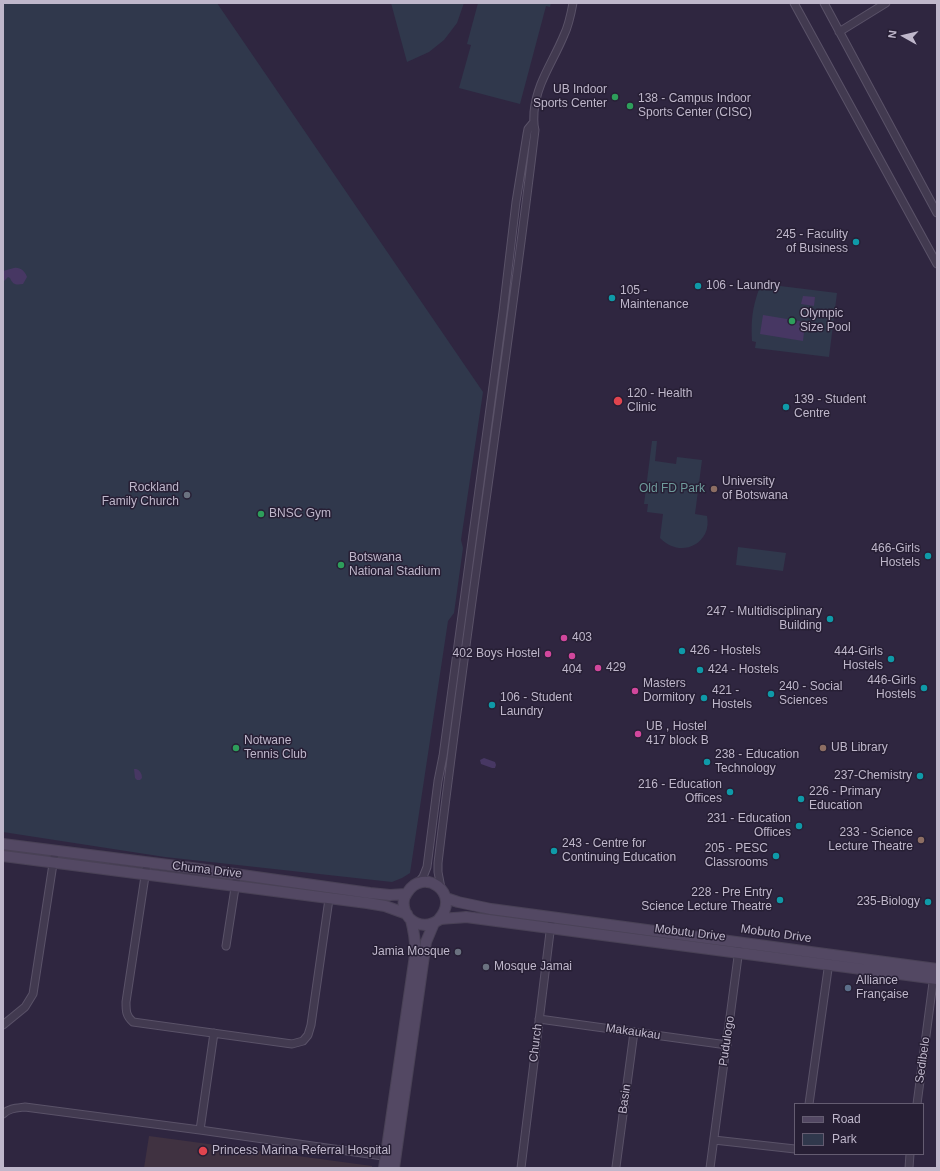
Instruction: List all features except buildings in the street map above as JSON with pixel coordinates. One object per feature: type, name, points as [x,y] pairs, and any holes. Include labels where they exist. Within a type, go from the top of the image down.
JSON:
[{"type":"main road","name":"Chuma Drive","points":[[3,844],[192,868],[370,893],[390,895],[406,894]]},
{"type":"main road","name":"Chuma Drive","points":[[3,856],[385,906],[409,917]]},
{"type":"main road","points":[[384,1168],[391,1161],[426,942],[436,921],[446,910],[446,898],[441,888],[430,882],[418,883],[411,887],[406,894],[404,901],[404,908],[409,917],[416,943],[391,1161]]},
{"type":"main road","name":"Mobuto Drive","points":[[446,898],[476,906],[740,948]]},
{"type":"main road","points":[[409,917],[422,925],[436,921]]},
{"type":"main road","name":"Mobutu Drive","points":[[436,921],[466,917],[551,928],[740,948],[936,974]]},
{"type":"street","points":[[441,888],[438,862],[446,790],[512,313],[535,130],[533,123],[536,101],[539,88],[568,26],[573,3]]},
{"type":"street","points":[[794,3],[937,264]]},
{"type":"street","points":[[824,3],[937,213]]},
{"type":"street","points":[[839,32],[886,3]]},
{"type":"street","points":[[418,883],[428,867],[438,781],[443,756],[503,312],[516,202],[528,129],[533,123]]},
{"type":"street","points":[[516,202],[526,203]]},
{"type":"street","points":[[503,312],[512,313]]},
{"type":"street","points":[[3,1025],[25,1007],[33,994],[55,851]]},
{"type":"street","points":[[147,863],[126,1012],[128,1018],[133,1022],[292,1044],[303,1041],[308,1035],[311,1026],[329,899]]},
{"type":"street","points":[[226,946],[237,875]]},
{"type":"street","name":"Church","points":[[521,1168],[552,917]]},
{"type":"street","name":"Pudulogo","points":[[710,1168],[740,948]]},
{"type":"street","points":[[808,1103],[829,960]]},
{"type":"street","name":"Sedibelo","points":[[917,1103],[936,974]]},
{"type":"street","name":"Makaukau","points":[[539,1019],[727,1045]]},
{"type":"street","name":"Basin","points":[[616,1167],[634,1032]]},
{"type":"street","points":[[200,1130],[214,1033]]},
{"type":"street","points":[[3,1114],[7,1110],[13,1108],[25,1107],[200,1130],[391,1161]]},
{"type":"street","points":[[714,1140],[794,1149]]},
{"type":"street","points":[[908,1168],[910,1155]]},
{"type":"shaded area","points":[[14,268],[24,271],[27,277],[23,284],[15,284],[8,277],[3,282],[3,271]]},
{"type":"shaded area","points":[[803,296],[815,297],[814,306],[801,304]]},
{"type":"shaded area","points":[[763,315],[805,322],[803,341],[760,334]]},
{"type":"shaded area","points":[[484,758],[495,762],[495,768],[481,764],[480,760]]},
{"type":"shaded area","points":[[134,769],[142,775],[140,780],[135,778]]},
{"type":"shaded area","name":"Princess Marina Referral Hospital","points":[[149,1136],[372,1166],[372,1168],[144,1168]]},
{"type":"green space","points":[[3,3],[217,3],[483,392],[461,540],[463,548],[454,613],[448,621],[410,873],[402,878],[392,882],[165,857],[3,832]]},
{"type":"green space","points":[[391,3],[464,3],[457,23],[444,40],[429,52],[407,62]]},
{"type":"green space","points":[[478,3],[551,3],[550,7],[546,6],[520,104],[459,88],[471,45],[467,44]]},
{"type":"green space","name":"Olympic Size Pool","points":[[764,284],[837,293],[829,357],[755,348],[756,342],[752,341],[752,315],[759,289],[763,290]]},
{"type":"green space","name":"Old FD Park","points":[[652,441],[657,441],[655,461],[676,464],[677,457],[702,460],[695,514],[707,516],[708,523],[705,534],[701,540],[690,547],[677,548],[665,543],[660,538],[663,514],[647,512],[648,504],[644,504]]},
{"type":"green space","points":[[738,547],[786,553],[783,571],[736,565]]},
{"type":"place","name":"UB Indoor Sports Center","points":[[615,97]]},
{"type":"place","name":"138 - Campus Indoor Sports Center (CISC)","points":[[630,106]]},
{"type":"place","name":"245 - Faculity of Business","points":[[856,242]]},
{"type":"place","name":"106 - Laundry","points":[[698,286]]},
{"type":"place","name":"105 - Maintenance","points":[[612,298]]},
{"type":"place","name":"Olympic Size Pool","points":[[792,321]]},
{"type":"place","name":"120 - Health Clinic","points":[[618,401]]},
{"type":"place","name":"139 - Student Centre","points":[[786,407]]},
{"type":"place","name":"University of Botswana","points":[[714,489]]},
{"type":"place","name":"Rockland Family Church","points":[[187,495]]},
{"type":"place","name":"BNSC Gym","points":[[261,514]]},
{"type":"place","name":"466-Girls Hostels","points":[[928,556]]},
{"type":"place","name":"Botswana National Stadium","points":[[341,565]]},
{"type":"place","name":"247 - Multidisciplinary Building","points":[[830,619]]},
{"type":"place","name":"403","points":[[564,638]]},
{"type":"place","name":"426 - Hostels","points":[[682,651]]},
{"type":"place","name":"402 Boys Hostel","points":[[548,654]]},
{"type":"place","name":"404","points":[[572,656]]},
{"type":"place","name":"444-Girls Hostels","points":[[891,659]]},
{"type":"place","name":"429","points":[[598,668]]},
{"type":"place","name":"424 - Hostels","points":[[700,670]]},
{"type":"place","name":"446-Girls Hostels","points":[[924,688]]},
{"type":"place","name":"Masters Dormitory","points":[[635,691]]},
{"type":"place","name":"240 - Social Sciences","points":[[771,694]]},
{"type":"place","name":"421 - Hostels","points":[[704,698]]},
{"type":"place","name":"106 - Student Laundry","points":[[492,705]]},
{"type":"place","name":"UB , Hostel 417 block B","points":[[638,734]]},
{"type":"place","name":"Notwane Tennis Club","points":[[236,748]]},
{"type":"place","name":"UB Library","points":[[823,748]]},
{"type":"place","name":"238 - Education Technology","points":[[707,762]]},
{"type":"place","name":"237-Chemistry","points":[[920,776]]},
{"type":"place","name":"216 - Education Offices","points":[[730,792]]},
{"type":"place","name":"226 - Primary Education","points":[[801,799]]},
{"type":"place","name":"231 - Education Offices","points":[[799,826]]},
{"type":"place","name":"233 - Science Lecture Theatre","points":[[921,840]]},
{"type":"place","name":"243 - Centre for Continuing Education","points":[[554,851]]},
{"type":"place","name":"205 - PESC Classrooms","points":[[776,856]]},
{"type":"place","name":"228 - Pre Entry Science Lecture Theatre","points":[[780,900]]},
{"type":"place","name":"235-Biology","points":[[928,902]]},
{"type":"place","name":"Jamia Mosque","points":[[458,952]]},
{"type":"place","name":"Mosque Jamai","points":[[486,967]]},
{"type":"place","name":"Alliance Française","points":[[848,988]]},
{"type":"place","name":"Princess Marina Referral Hospital","points":[[203,1151]]}]
